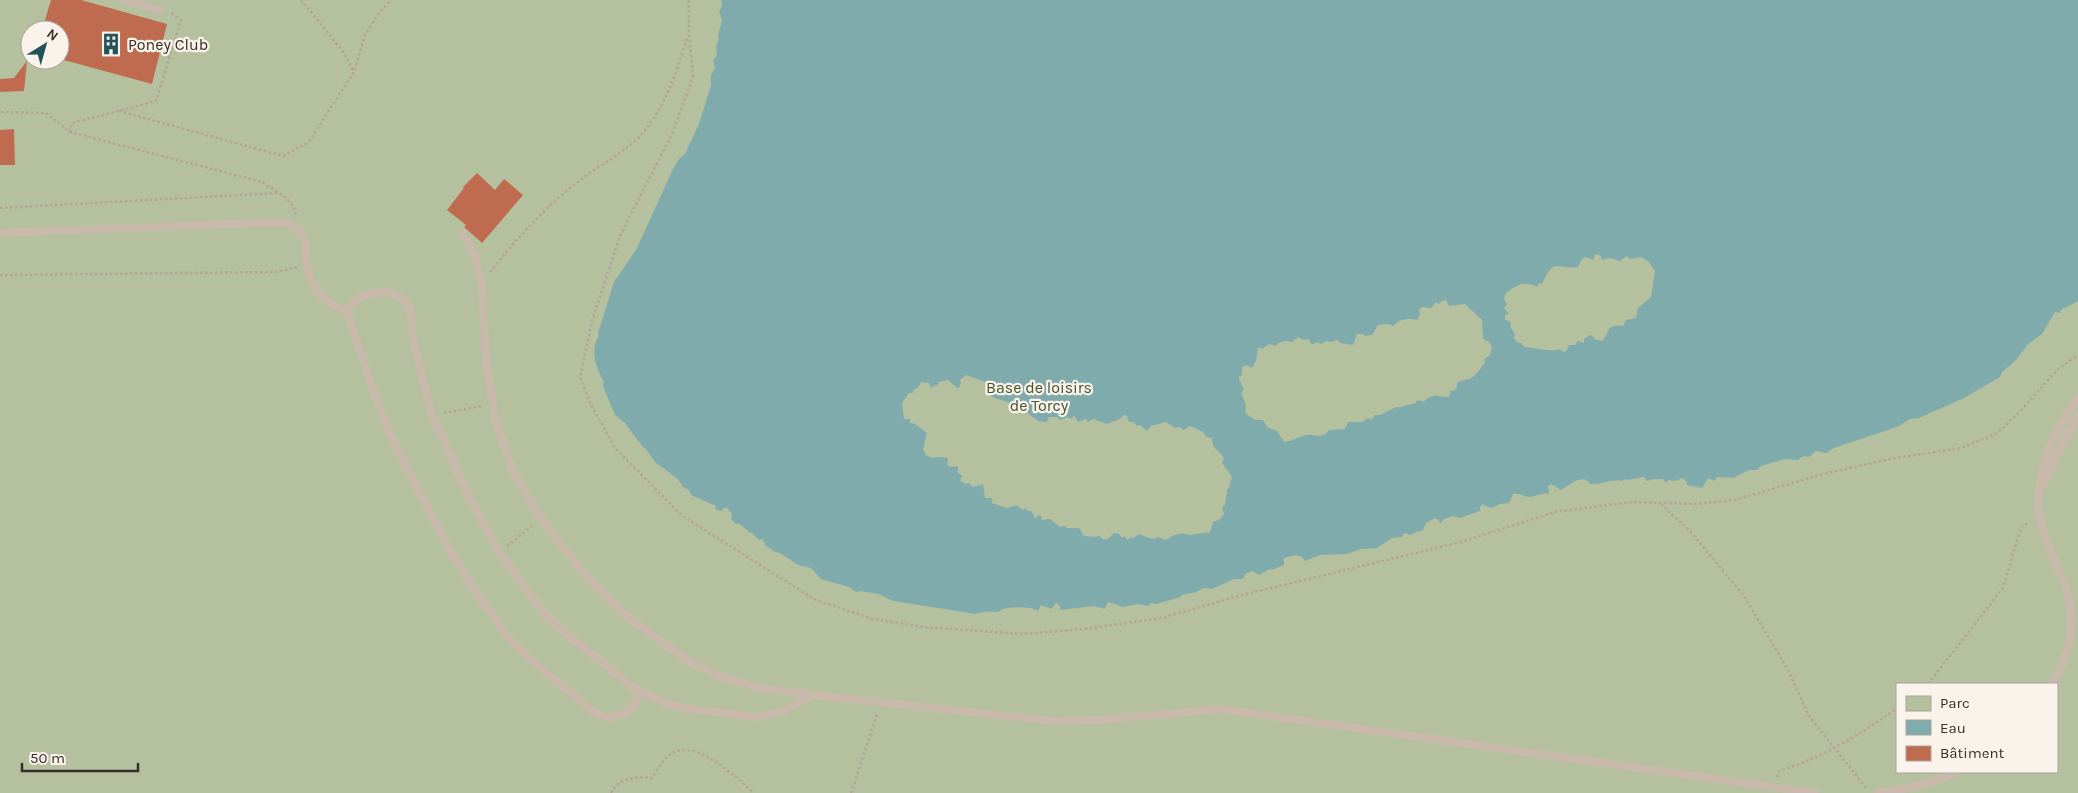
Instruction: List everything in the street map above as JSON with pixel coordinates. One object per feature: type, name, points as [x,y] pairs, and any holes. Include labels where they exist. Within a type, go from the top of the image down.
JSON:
[{"type":"lane","points":[[124,0],[160,10]]},
{"type":"lane","points":[[0,234],[265,222],[285,222],[298,230],[306,245],[307,264],[312,283],[321,296],[333,306],[347,312],[380,410],[396,450],[452,554],[475,591],[508,637],[530,659],[596,714],[611,718],[627,712],[636,703],[637,690]]},
{"type":"lane","points":[[462,233],[474,253],[481,282],[484,334],[495,419],[512,470],[541,519],[580,568],[621,610],[690,662],[722,677],[759,688],[1052,721],[1100,720],[1221,709],[1815,793]]},
{"type":"lane","points":[[347,312],[354,301],[364,294],[390,292],[403,299],[410,308],[414,346],[432,415],[470,498],[499,552],[542,611],[568,636],[637,690],[667,704],[689,709],[760,717],[783,712],[814,695]]},
{"type":"lane","points":[[2053,683],[2062,667],[2070,642],[2072,618],[2066,589],[2048,546],[2040,516],[2039,492],[2046,458],[2060,427],[2078,398]]},
{"type":"lane","points":[[2039,492],[2066,436],[2078,417]]},
{"type":"lane","points":[[1877,793],[1897,791],[1937,781],[1955,773]]},
{"type":"path","points":[[301,0],[342,50],[354,72]]},
{"type":"path","points":[[119,111],[283,156],[308,143],[354,72],[365,36],[379,13],[392,0]]},
{"type":"path","points":[[689,0],[689,33],[693,77],[672,134],[620,236],[592,321],[580,377],[591,405],[615,448],[681,515],[814,599],[873,619],[923,626],[1023,634],[1084,629],[1162,618],[1242,595],[1461,542],[1555,512],[1631,502],[1697,504],[1735,500],[1823,474],[1890,459],[1961,448],[1998,433],[2058,369],[2078,355]]},
{"type":"path","points":[[70,132],[72,123],[156,101],[181,20],[174,13],[160,10]]},
{"type":"path","points":[[481,282],[534,219],[576,183],[627,148],[649,126],[667,95],[689,33]]},
{"type":"path","points":[[1,112],[46,113],[70,132],[262,182],[280,193],[295,207],[298,230]]},
{"type":"path","points":[[0,208],[280,193]]},
{"type":"path","points":[[0,275],[277,272],[307,264]]},
{"type":"path","points":[[432,415],[493,404]]},
{"type":"path","points":[[1660,503],[1690,531],[1744,596],[1788,670],[1809,716],[1870,793]]},
{"type":"path","points":[[1929,683],[2002,588],[2021,527],[2040,516]]},
{"type":"path","points":[[499,552],[541,519]]},
{"type":"path","points":[[852,793],[881,703]]},
{"type":"path","points":[[1773,787],[1779,771],[1805,763],[1863,732],[1896,709]]},
{"type":"path","points":[[611,793],[613,787],[637,776],[652,778],[672,753],[682,750],[701,754],[737,778],[754,793]]},
{"type":"green space","name":"Base de loisirs de Torcy","points":[[0,0],[2078,0],[2078,793],[0,793]]},
{"type":"water","points":[[721,0],[2078,0],[2078,301],[2063,308],[2060,311],[2061,313],[2055,312],[2042,334],[2028,344],[2016,360],[2002,372],[2000,377],[1964,398],[1919,418],[1910,419],[1897,427],[1834,448],[1826,453],[1816,451],[1809,457],[1804,456],[1797,460],[1785,459],[1761,466],[1757,470],[1749,470],[1733,478],[1718,477],[1714,481],[1708,478],[1702,488],[1687,485],[1683,478],[1675,481],[1668,480],[1666,483],[1663,479],[1647,481],[1644,477],[1594,484],[1590,484],[1584,479],[1574,482],[1561,490],[1551,484],[1548,486],[1549,494],[1529,497],[1513,494],[1509,503],[1491,508],[1482,504],[1480,511],[1460,518],[1453,516],[1444,519],[1440,524],[1439,520],[1435,518],[1426,523],[1423,530],[1409,535],[1403,534],[1402,537],[1392,538],[1377,548],[1361,549],[1347,554],[1320,555],[1305,561],[1302,557],[1295,555],[1284,558],[1284,565],[1259,575],[1252,571],[1245,574],[1243,579],[1234,579],[1212,589],[1204,588],[1181,597],[1156,604],[1151,603],[1148,606],[1138,604],[1123,607],[1108,602],[1105,609],[1094,606],[1060,610],[1060,606],[1056,603],[1052,609],[1041,605],[1038,611],[1031,608],[1016,607],[997,612],[976,614],[893,601],[878,594],[856,592],[849,587],[821,579],[811,568],[798,565],[780,553],[775,552],[765,545],[763,539],[759,540],[740,524],[736,524],[731,519],[732,514],[726,507],[721,511],[715,509],[716,506],[691,495],[689,490],[683,487],[678,479],[655,462],[625,423],[615,415],[595,360],[594,354],[599,336],[598,333],[614,282],[636,250],[673,169],[679,159],[685,154],[699,124],[715,67],[713,60],[717,56],[716,46],[722,21],[719,10],[722,7]],"holes":[[[1597,254],[1601,256],[1602,260],[1610,258],[1620,261],[1627,256],[1630,259],[1641,257],[1648,261],[1655,271],[1651,297],[1638,308],[1636,318],[1626,320],[1623,326],[1611,327],[1602,341],[1594,339],[1590,335],[1584,339],[1584,343],[1578,341],[1575,345],[1569,345],[1564,352],[1559,349],[1547,350],[1524,347],[1521,343],[1517,342],[1514,338],[1515,334],[1510,322],[1505,319],[1505,315],[1509,314],[1504,308],[1507,304],[1504,299],[1506,293],[1521,284],[1537,287],[1539,283],[1542,284],[1546,275],[1553,267],[1578,267],[1582,259],[1585,257],[1594,260],[1594,256]],[[1446,300],[1449,306],[1465,304],[1482,320],[1483,339],[1489,342],[1492,347],[1490,355],[1484,359],[1485,363],[1477,373],[1471,378],[1457,383],[1457,387],[1454,391],[1451,390],[1449,397],[1433,396],[1424,402],[1418,400],[1414,404],[1396,407],[1380,415],[1375,415],[1371,420],[1368,418],[1362,422],[1348,422],[1345,429],[1329,430],[1323,435],[1307,435],[1284,442],[1277,431],[1267,427],[1263,420],[1255,420],[1245,413],[1246,405],[1241,393],[1244,390],[1239,376],[1242,375],[1242,367],[1246,365],[1252,368],[1256,361],[1258,347],[1262,349],[1269,344],[1276,346],[1278,343],[1285,341],[1292,342],[1298,337],[1304,340],[1309,339],[1311,344],[1317,342],[1321,344],[1326,341],[1337,340],[1341,343],[1353,345],[1357,334],[1372,335],[1378,325],[1388,324],[1393,326],[1404,320],[1417,320],[1420,314],[1419,310],[1422,307],[1431,308],[1436,302],[1439,304]],[[966,375],[985,382],[988,387],[988,395],[1019,407],[1035,419],[1043,422],[1047,422],[1049,417],[1057,417],[1060,420],[1068,417],[1071,419],[1074,416],[1078,422],[1086,419],[1088,422],[1093,419],[1107,424],[1120,419],[1124,415],[1127,416],[1129,422],[1134,422],[1137,426],[1140,425],[1147,431],[1151,426],[1166,422],[1175,428],[1180,427],[1183,430],[1190,426],[1203,432],[1206,437],[1212,438],[1214,447],[1224,458],[1222,463],[1232,477],[1227,490],[1225,505],[1222,508],[1224,514],[1220,519],[1213,522],[1210,532],[1191,535],[1178,534],[1166,540],[1139,534],[1127,540],[1125,536],[1122,538],[1119,534],[1114,533],[1108,539],[1102,539],[1099,535],[1097,537],[1084,536],[1079,528],[1060,527],[1050,519],[1042,520],[1041,516],[1038,515],[1035,519],[1032,511],[1028,511],[1026,508],[1023,510],[1016,505],[1007,508],[992,503],[992,498],[985,498],[983,484],[973,487],[969,483],[966,484],[960,481],[962,476],[958,473],[958,466],[950,467],[947,465],[948,458],[932,458],[926,455],[923,449],[927,433],[915,424],[910,423],[910,419],[904,419],[902,403],[909,393],[913,393],[914,389],[918,388],[921,382],[929,383],[931,388],[935,385],[937,386],[939,382],[948,380],[959,388],[960,380]]]},
{"type":"building","name":"Poney Club","points":[[51,0],[81,0],[167,24],[152,84],[70,62],[70,20],[45,20]]},
{"type":"building","points":[[20,70],[26,70],[24,91],[0,92],[0,79],[14,78]]},
{"type":"building","points":[[14,129],[15,165],[0,165],[0,130]]},
{"type":"building","points":[[477,173],[495,190],[504,179],[523,195],[482,243],[464,227],[466,225],[447,210],[463,187]]},
{"type":"place","name":"Poney Club","points":[[111,44]]}]
